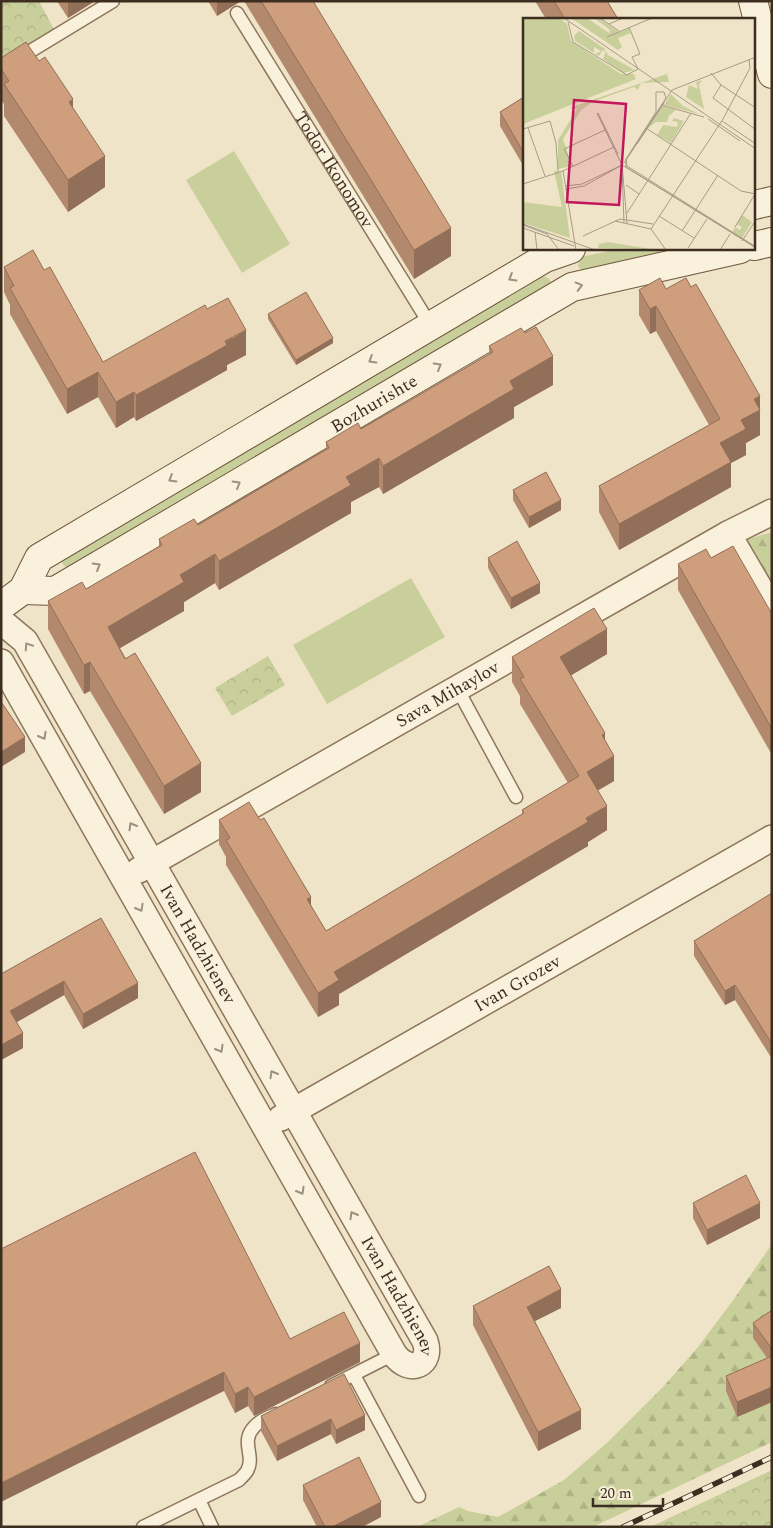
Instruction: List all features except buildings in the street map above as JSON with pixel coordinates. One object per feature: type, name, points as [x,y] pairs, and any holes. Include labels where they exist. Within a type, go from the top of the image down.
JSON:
[{"type":"street","points":[[753,1],[772,74]]},
{"type":"street","points":[[756,204],[772,200]]},
{"type":"street","points":[[756,246],[772,242]]},
{"type":"street","points":[[1,606],[23,590],[39,558],[545,258],[568,250]]},
{"type":"street","name":"Bozhurishte","points":[[23,590],[55,591],[572,287],[736,250]]},
{"type":"street","name":"Sava Mihaylov","points":[[124,878],[728,534],[772,512]]},
{"type":"street","points":[[728,534],[772,609]]},
{"type":"street","name":"Ivan Hadzhienev","points":[[1,621],[25,641],[294,1110],[427,1347],[427,1354],[424,1360],[413,1366],[400,1363],[394,1354],[1,662]]},
{"type":"street","name":"Ivan Grozev","points":[[265,1127],[772,838]]},
{"type":"lane","points":[[1,69],[113,1]]},
{"type":"lane","name":"Todor Ikonomov","points":[[237,13],[430,326]]},
{"type":"lane","points":[[457,688],[516,797]]},
{"type":"lane","points":[[321,1391],[394,1354]]},
{"type":"lane","points":[[354,1375],[419,1496]]},
{"type":"lane","points":[[143,1527],[239,1480],[247,1471],[250,1461],[247,1443],[249,1434],[256,1424],[288,1408]]},
{"type":"lane","points":[[199,1500],[212,1527]]},
{"type":"green space","points":[[1,1],[39,1],[57,35],[1,65]]},
{"type":"green space","points":[[234,151],[290,244],[242,273],[186,180]]},
{"type":"green space","points":[[615,250],[699,250],[582,271],[578,266],[580,259],[585,256]]},
{"type":"green space","points":[[540,276],[549,278],[551,287],[71,571],[63,565],[61,556]]},
{"type":"green space","points":[[772,532],[772,586],[745,540]]},
{"type":"green space","points":[[411,578],[445,637],[327,704],[293,645]]},
{"type":"green space","points":[[268,656],[285,685],[232,716],[215,688]]},
{"type":"green space","points":[[772,1244],[772,1324],[753,1338],[768,1359],[737,1417],[772,1402],[772,1442],[593,1527],[417,1527],[459,1507],[468,1511],[498,1517],[564,1480],[608,1442],[663,1387],[698,1347]]},
{"type":"green space","points":[[772,1470],[772,1527],[650,1527]]},
{"type":"railway","points":[[623,1527],[772,1457]]}]
